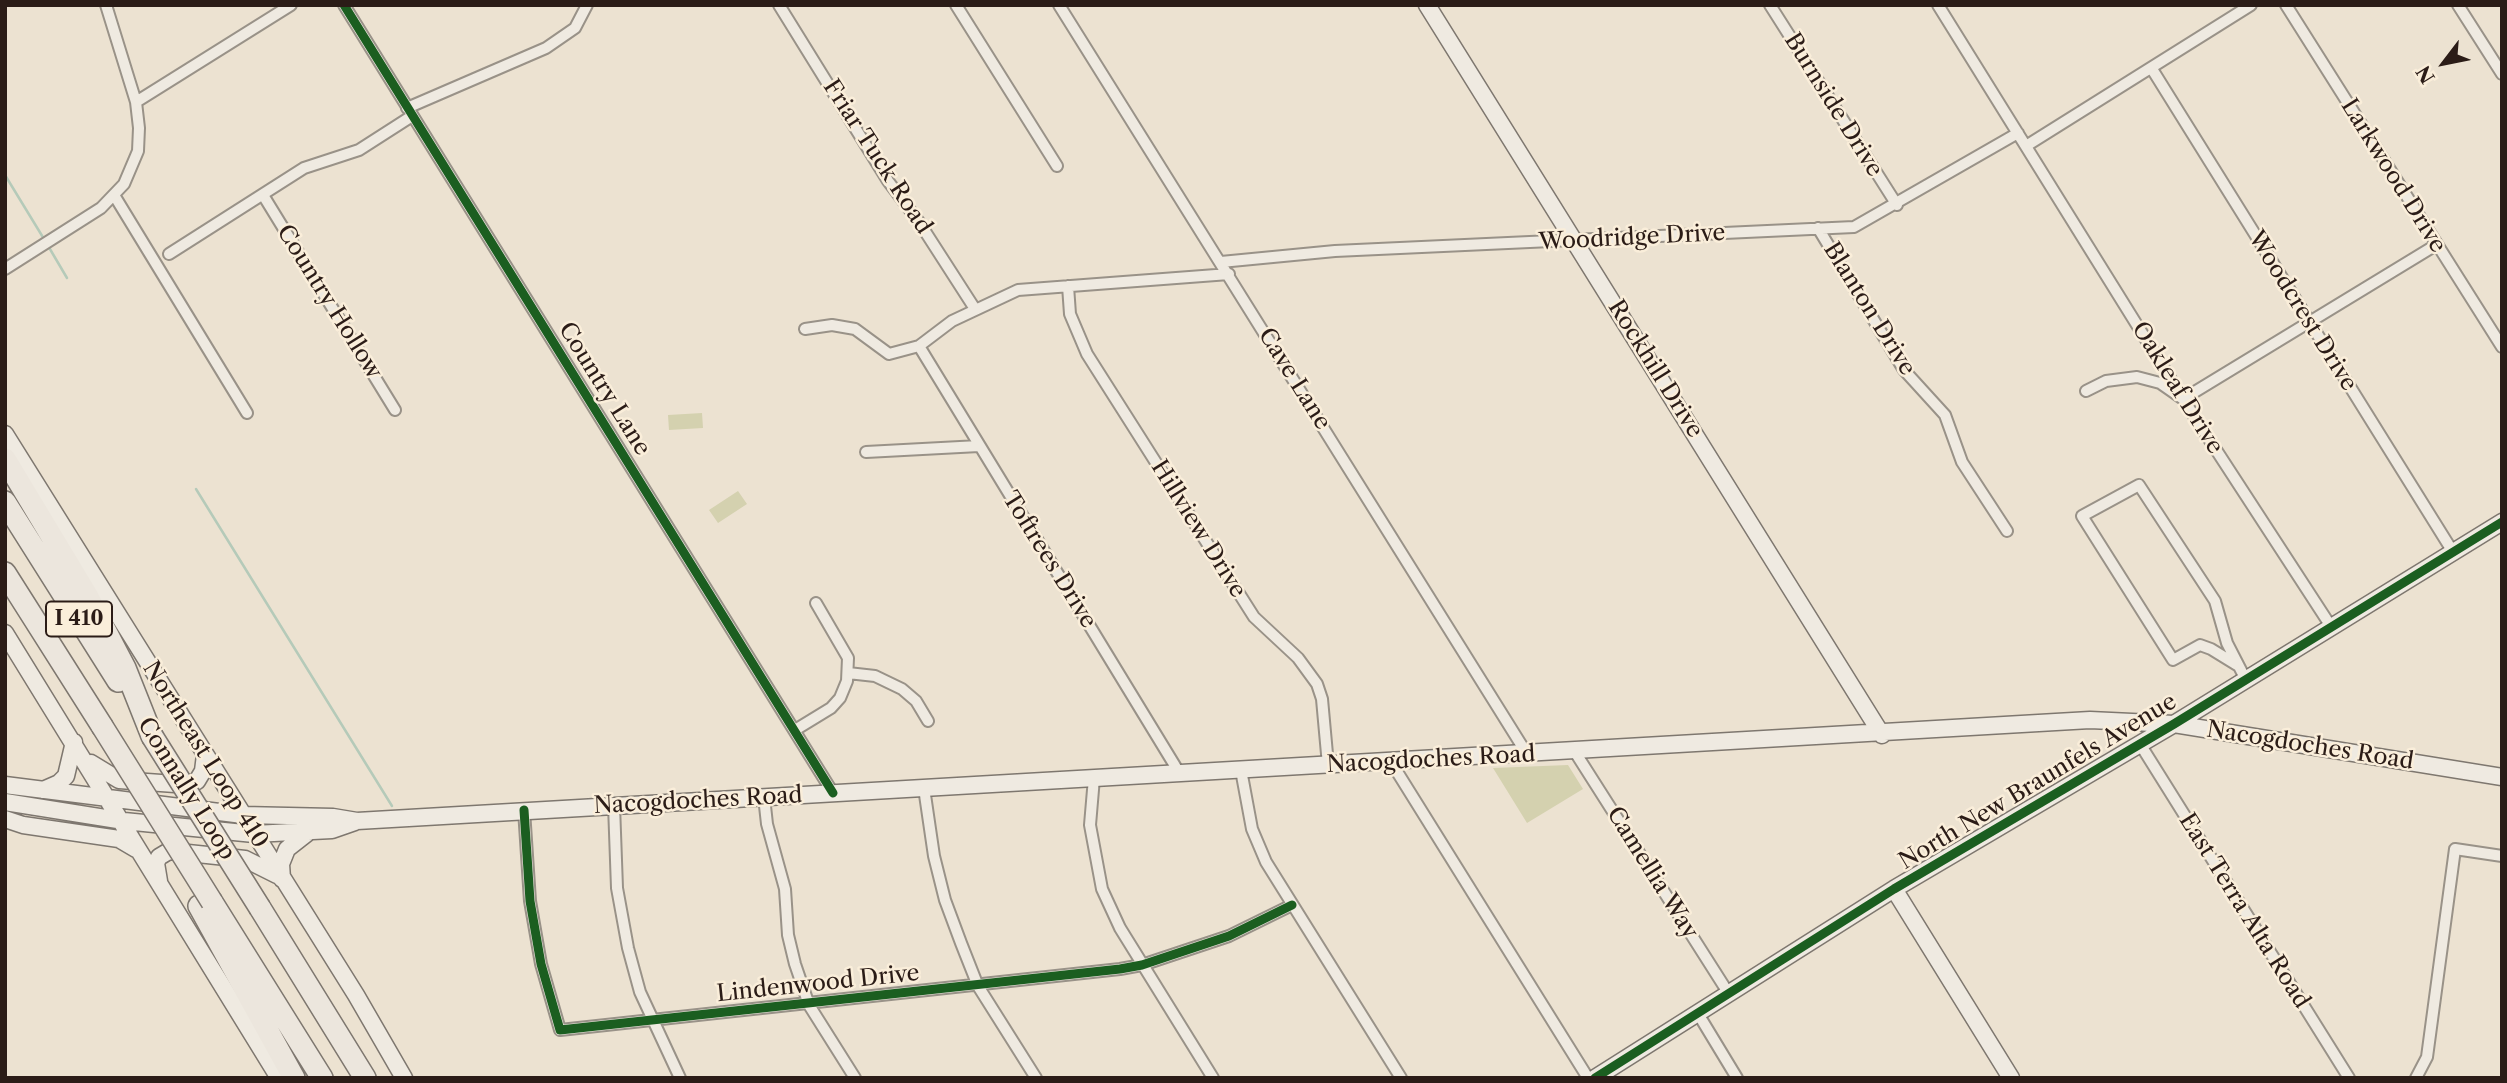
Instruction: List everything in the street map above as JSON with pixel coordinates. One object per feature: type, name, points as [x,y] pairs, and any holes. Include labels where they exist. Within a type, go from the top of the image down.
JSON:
[{"type":"highway","points":[[5,459],[88,597],[125,668],[152,736]]},
{"type":"highway","name":"Connally Loop","points":[[5,502],[365,1078]]},
{"type":"highway","name":"Connally Loop","points":[[5,573],[102,726],[205,904],[322,1078]]},
{"type":"highway","points":[[205,904],[293,1078]]},
{"type":"main road","name":"Rockhill Drive","points":[[1427,5],[1882,735]]},
{"type":"main road","name":"Northeast Loop 410","points":[[5,434],[404,1078]]},
{"type":"main road","name":"North New Braunfels Avenue","points":[[1595,1078],[1894,889],[2175,724],[2502,522]]},
{"type":"main road","points":[[5,633],[124,821],[140,853],[279,1078]]},
{"type":"main road","points":[[2212,701],[2212,718],[2221,732]]},
{"type":"main road","name":"Nacogdoches Road","points":[[5,785],[243,815],[333,817],[357,821],[1882,735],[2090,720],[2175,724],[2502,777]]},
{"type":"main road","points":[[43,790],[59,783],[66,776],[74,742]]},
{"type":"main road","points":[[84,757],[107,776],[118,780],[188,785],[197,781],[203,771],[205,755]]},
{"type":"main road","name":"Nacogdoches Road","points":[[5,802],[124,821],[254,834],[332,830],[357,821]]},
{"type":"main road","points":[[5,819],[23,825],[119,839],[140,853]]},
{"type":"main road","points":[[282,879],[281,864],[287,849],[310,831]]},
{"type":"main road","points":[[159,884],[156,863],[159,857],[169,852],[245,859],[258,863],[282,879]]},
{"type":"main road","points":[[1894,889],[2011,1078]]},
{"type":"street","points":[[5,269],[60,235],[114,195],[128,176],[138,151],[136,102],[106,5]]},
{"type":"street","points":[[136,102],[290,5]]},
{"type":"street","name":"Country Lane","points":[[344,5],[833,793]]},
{"type":"street","points":[[169,254],[318,162],[359,150],[410,112],[546,48],[575,28],[587,5]]},
{"type":"street","name":"Friar Tuck Road","points":[[779,5],[888,180],[919,222],[975,309]]},
{"type":"street","points":[[956,5],[1057,166]]},
{"type":"street","name":"Cave Lane","points":[[1059,5],[1527,754]]},
{"type":"street","name":"Burnside Drive","points":[[1770,5],[1896,205]]},
{"type":"street","points":[[1938,5],[2018,133]]},
{"type":"street","points":[[2026,146],[2251,5]]},
{"type":"street","name":"Larkwood Drive","points":[[2286,5],[2502,347]]},
{"type":"street","points":[[2458,5],[2502,74]]},
{"type":"street","name":"Woodcrest Drive","points":[[2152,69],[2453,552]]},
{"type":"street","name":"Woodridge Drive","points":[[1221,262],[1335,251],[1576,242],[1854,227],[2018,133]]},
{"type":"street","name":"Oakleaf Drive","points":[[2018,133],[2183,399],[2332,628]]},
{"type":"street","points":[[114,195],[247,413]]},
{"type":"street","name":"Country Hollow","points":[[263,195],[395,410]]},
{"type":"street","name":"Blanton Drive","points":[[1818,228],[1904,370],[1938,403],[1962,462],[2007,531]]},
{"type":"street","points":[[2086,391],[2106,380],[2137,377],[2160,383],[2183,399],[2436,245]]},
{"type":"street","points":[[804,329],[832,325],[855,329],[889,354],[919,346],[936,330],[1018,290],[1229,274]]},
{"type":"street","name":"Hillview Drive","points":[[1068,286],[1070,314],[1087,354],[1254,617],[1298,658],[1317,684],[1322,699],[1328,765]]},
{"type":"street","name":"Toftrees Drive","points":[[919,346],[1180,774]]},
{"type":"street","points":[[866,452],[979,446]]},
{"type":"street","points":[[2237,665],[2200,645],[2173,660],[2082,516],[2139,485],[2215,601],[2222,630],[2246,680]]},
{"type":"street","points":[[795,730],[831,708],[840,698],[848,673],[848,658],[843,646],[816,603]]},
{"type":"street","points":[[848,673],[875,676],[902,689],[916,701],[928,721]]},
{"type":"street","name":"East Terra Alta Road","points":[[2140,744],[2348,1078]]},
{"type":"street","name":"Camellia Way","points":[[1575,752],[1729,994]]},
{"type":"street","points":[[1391,762],[1588,1078]]},
{"type":"street","points":[[1241,770],[1252,830],[1266,862],[1401,1078]]},
{"type":"street","points":[[1094,778],[1090,825],[1096,868],[1110,909],[1213,1078]]},
{"type":"street","points":[[925,788],[934,856],[945,900],[978,986],[1036,1078]]},
{"type":"street","points":[[764,797],[767,824],[785,889],[790,948],[809,1005],[855,1078]]},
{"type":"street","points":[[614,805],[617,888],[628,948],[640,992],[680,1078]]},
{"type":"street","name":"Lindenwood Drive","points":[[524,810],[530,901],[541,964],[560,1030],[809,1005],[1142,965],[1229,936],[1292,905]]},
{"type":"street","points":[[2416,1078],[2427,1057],[2455,849],[2502,856]]},
{"type":"street","points":[[1697,1012],[1737,1078]]},
{"type":"shaded area","points":[[702,413],[703,428],[669,430],[668,415]]},
{"type":"shaded area","points":[[738,491],[747,504],[718,523],[709,510]]},
{"type":"shaded area","points":[[1568,765],[1583,789],[1527,823],[1493,768]]},
{"type":"waterway","points":[[5,175],[44,239]]},
{"type":"waterway","points":[[47,244],[67,278]]},
{"type":"waterway","points":[[196,489],[392,806]]},
{"type":"cycle path","points":[[344,5],[833,793]]},
{"type":"cycle path","points":[[1595,1078],[1894,889],[2174,724],[2502,522]]},
{"type":"cycle path","points":[[524,810],[530,901],[541,964],[560,1030],[1120,969],[1142,965],[1229,936],[1292,905]]}]
